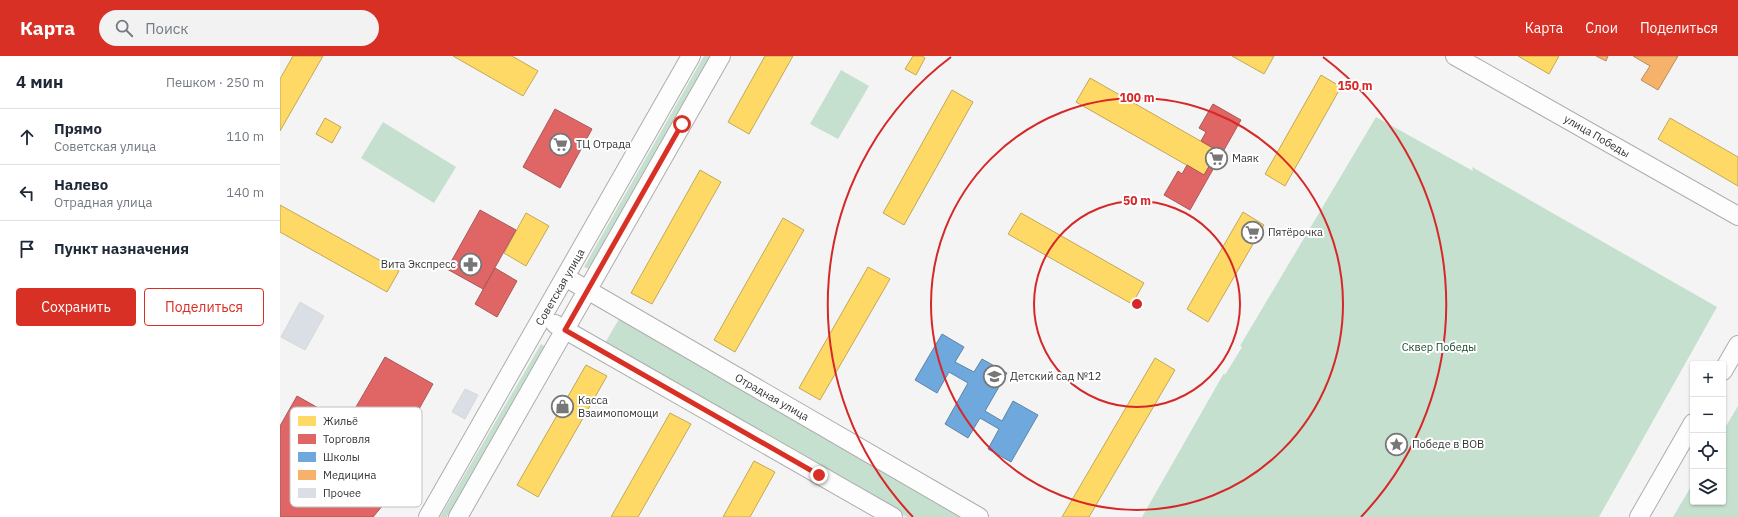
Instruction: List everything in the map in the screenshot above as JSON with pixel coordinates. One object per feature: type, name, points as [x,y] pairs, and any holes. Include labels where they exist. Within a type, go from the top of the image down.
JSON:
[{"type":"street","name":"Советская улица","points":[[428,517],[691,56]]},
{"type":"street","points":[[458,517],[721,56]]},
{"type":"street","name":"улица Победы","points":[[1455,56],[1738,216]]},
{"type":"street","name":"Отрадная улица","points":[[565,277],[979,517]]},
{"type":"street","points":[[542,317],[893,517]]},
{"type":"street","points":[[1726,366],[1738,345]]},
{"type":"street","points":[[1639,517],[1690,428]]},
{"type":"green space","points":[[704,56],[710,56],[589,269],[584,267]]},
{"type":"green space","points":[[841,70],[869,86],[838,139],[810,124]]},
{"type":"green space","name":"Сквер Победы","points":[[1376,117],[1473,171],[1472,167],[1717,307],[1599,517],[1142,517],[1224,373],[1225,375],[1242,347],[1240,346]]},
{"type":"green space","points":[[383,122],[456,167],[434,203],[361,158]]},
{"type":"green space","points":[[619,319],[963,517],[907,517],[605,343]]},
{"type":"green space","points":[[541,344],[547,348],[447,517],[440,517]]},
{"type":"green space","points":[[1738,406],[1738,517],[1673,517],[1690,488],[1690,505],[1726,505],[1726,426]]},
{"type":"building: Жильё","points":[[293,56],[323,56],[280,131],[280,79]]},
{"type":"building: Жильё","points":[[453,56],[512,56],[538,71],[523,96]]},
{"type":"building: Жильё","points":[[765,56],[793,56],[749,134],[728,122]]},
{"type":"building: Жильё","points":[[913,56],[922,56],[925,58],[916,75],[905,69]]},
{"type":"building: Жильё","points":[[1232,56],[1274,56],[1264,74]]},
{"type":"building: Жильё","points":[[1518,56],[1559,56],[1549,74]]},
{"type":"building: Жильё","points":[[1321,75],[1341,87],[1285,186],[1265,174]]},
{"type":"building: Жильё","points":[[1090,78],[1218,151],[1204,175],[1076,102]]},
{"type":"building: Жильё","points":[[952,90],[973,102],[904,225],[883,213]]},
{"type":"building: Жильё","points":[[325,118],[341,127],[332,143],[316,134]]},
{"type":"building: Жильё","points":[[1670,118],[1738,157],[1738,186],[1658,139]]},
{"type":"building: Жильё","points":[[700,170],[721,182],[652,304],[631,293]]},
{"type":"building: Жильё","points":[[280,205],[399,271],[387,292],[280,232]]},
{"type":"building: Жильё","points":[[1243,212],[1264,225],[1208,322],[1187,309]]},
{"type":"building: Жильё","points":[[526,213],[549,226],[526,266],[504,253]]},
{"type":"building: Жильё","points":[[1021,213],[1144,283],[1132,304],[1008,234]]},
{"type":"building: Жильё","points":[[783,218],[804,230],[735,352],[714,340]]},
{"type":"building: Жильё","points":[[868,267],[890,279],[820,400],[799,388]]},
{"type":"building: Жильё","points":[[1155,358],[1175,370],[1089,517],[1062,517]]},
{"type":"building: Жильё","points":[[586,365],[607,376],[538,497],[517,485]]},
{"type":"building: Жильё","points":[[670,413],[691,424],[638,517],[611,517]]},
{"type":"building: Жильё","points":[[754,461],[775,472],[750,517],[723,517]]},
{"type":"building: Торговля","name":"Маяк","points":[[1213,104],[1241,120],[1190,210],[1164,195],[1178,171],[1182,174],[1187,165],[1204,175],[1218,151],[1201,141],[1206,132],[1199,128]]},
{"type":"building: Торговля","name":"ТЦ Отрада","points":[[555,109],[592,129],[560,188],[523,167]]},
{"type":"building: Торговля","points":[[480,210],[516,230],[483,289],[447,269]]},
{"type":"building: Торговля","points":[[495,268],[517,281],[497,317],[475,304]]},
{"type":"building: Торговля","points":[[385,357],[433,384],[420,407],[356,407]]},
{"type":"building: Торговля","points":[[297,396],[317,407],[291,407]]},
{"type":"building: Торговля","points":[[290,408],[290,507],[381,507],[373,517],[280,517],[280,426]]},
{"type":"building: Школы","points":[[942,334],[964,347],[955,362],[974,372],[982,359],[1007,373],[985,411],[1002,421],[1013,401],[1038,415],[1011,462],[988,449],[999,429],[980,418],[968,438],[945,424],[968,383],[949,372],[937,393],[915,380]]},
{"type":"building: Медицина","points":[[1596,56],[1608,56],[1606,61]]},
{"type":"building: Медицина","points":[[1633,56],[1678,56],[1658,90],[1641,80],[1650,66]]},
{"type":"building: Прочее","points":[[300,302],[324,316],[305,350],[281,337]]},
{"type":"building: Прочее","points":[[465,389],[478,395],[465,419],[452,412]]},
{"type":"place","name":"ТЦ Отрада","points":[[560,144]]},
{"type":"place","name":"Маяк","points":[[1217,158]]},
{"type":"place","name":"Пятёрочка","points":[[1253,232]]},
{"type":"place","name":"Вита Экспресс","points":[[471,264]]},
{"type":"place","name":"Детский сад №12","points":[[994,376]]},
{"type":"place","name":"Касса Взаимопомощи","points":[[563,406]]},
{"type":"place","name":"Победе в ВОВ","points":[[1396,444]]},
{"type":"route","points":[[682,124],[565,330],[819,475]]}]
